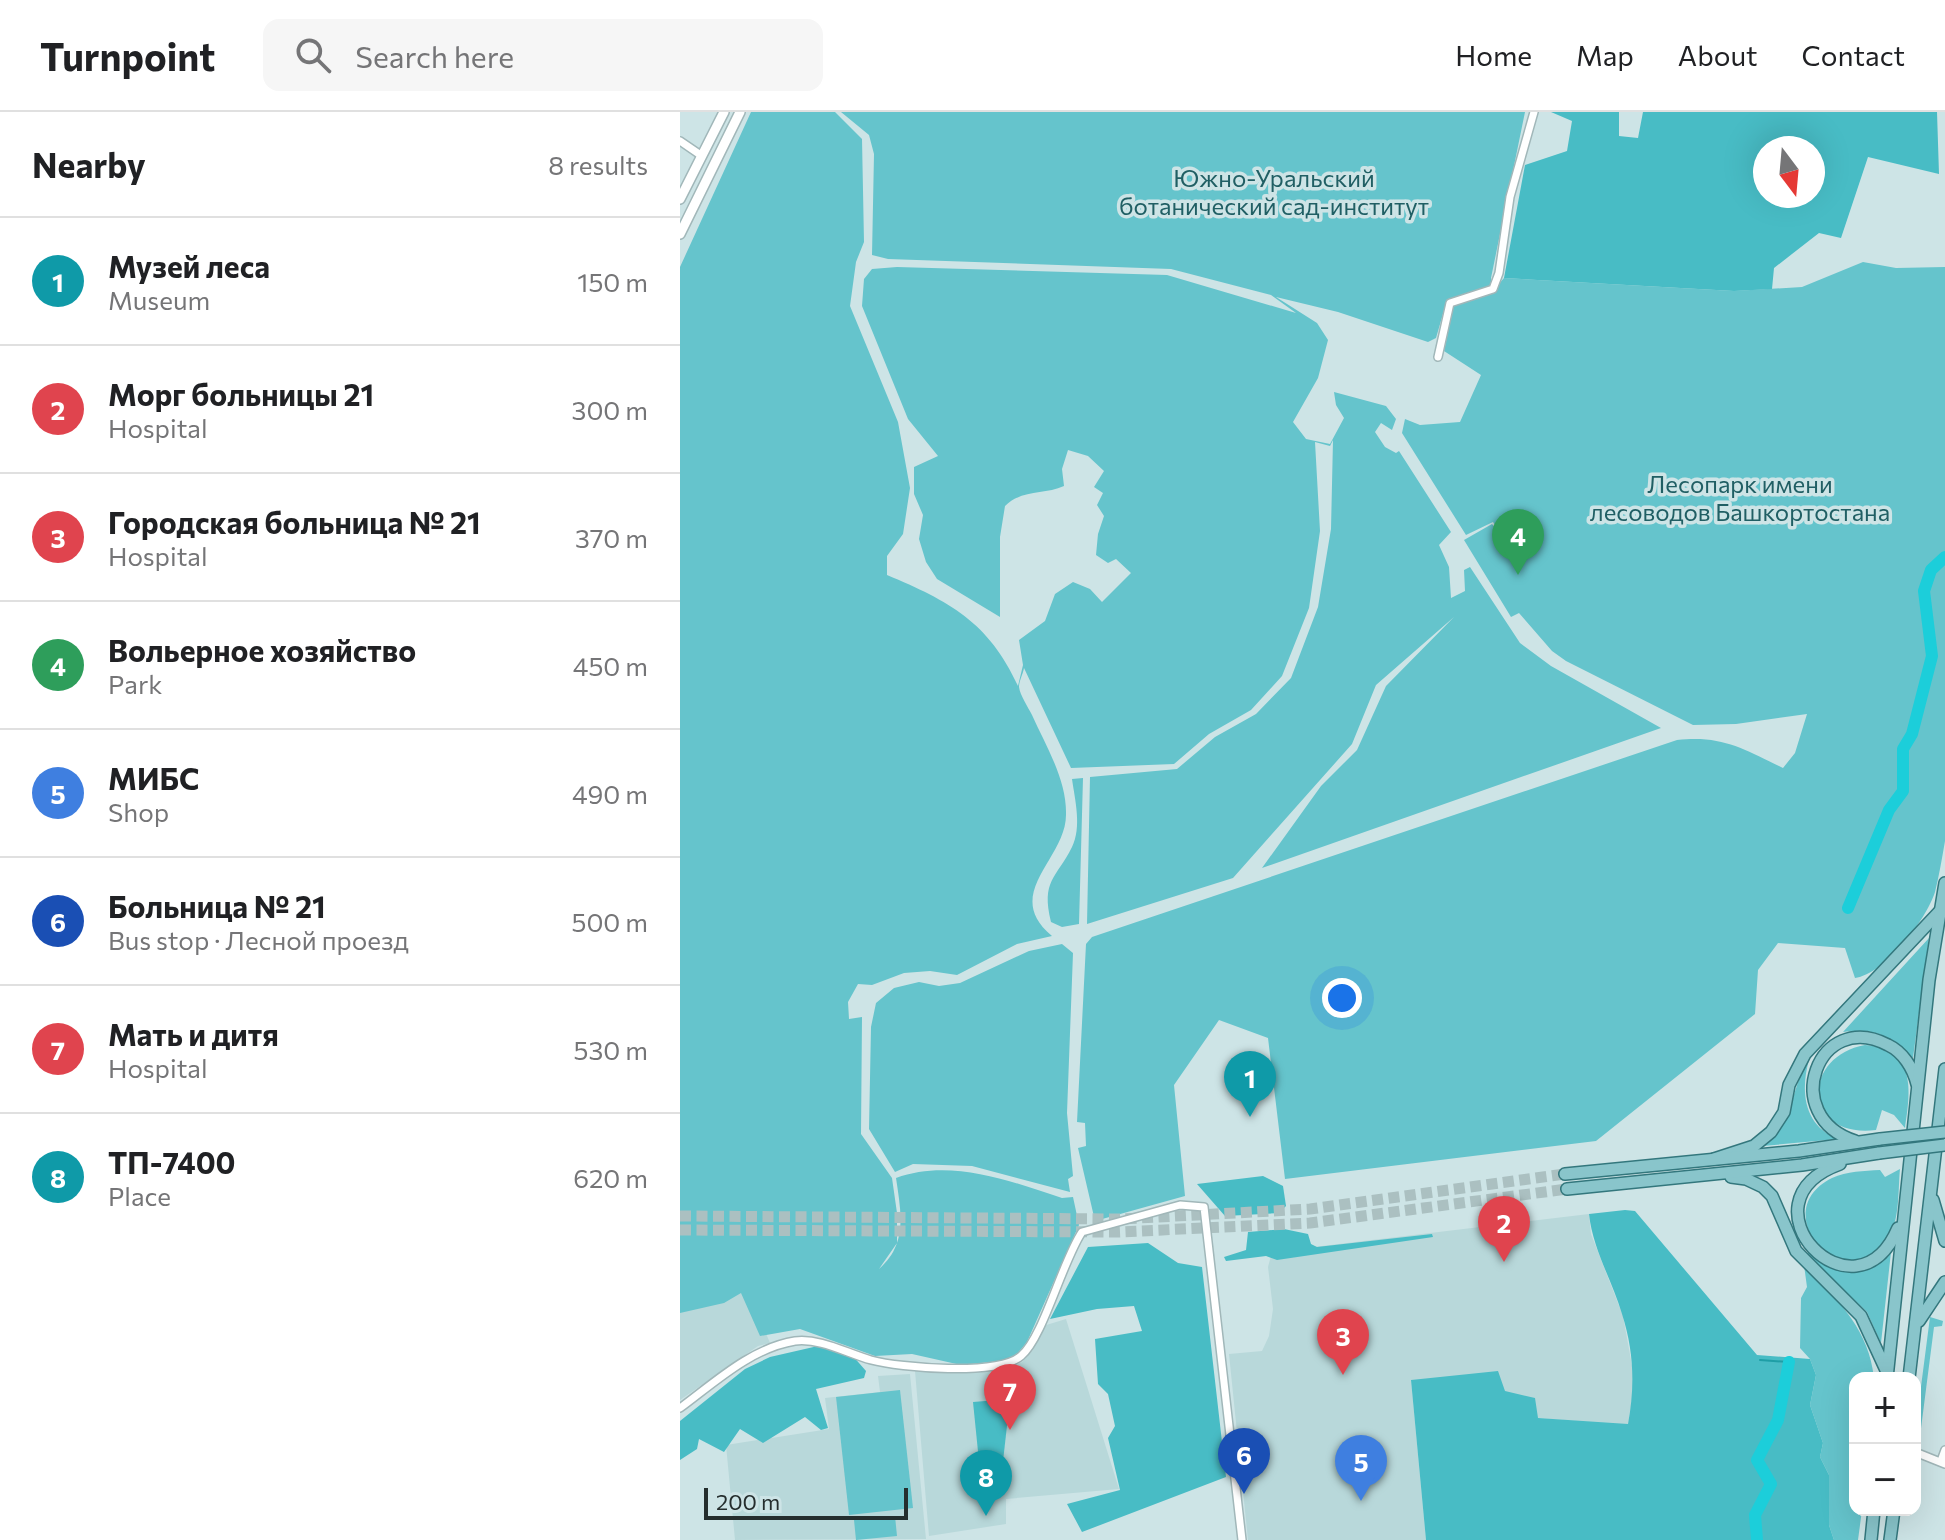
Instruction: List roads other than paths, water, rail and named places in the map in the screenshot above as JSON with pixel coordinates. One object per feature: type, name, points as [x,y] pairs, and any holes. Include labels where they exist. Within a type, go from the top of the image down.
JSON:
[{"type":"main road","points":[[680,199],[724,112]]},
{"type":"main road","points":[[680,234],[740,112]]},
{"type":"main road","points":[[1887,1372],[1903,1216],[1945,883]]},
{"type":"main road","points":[[1714,1159],[1754,1146],[1771,1132],[1784,1112],[1789,1085],[1805,1054],[1939,912]]},
{"type":"main road","points":[[1859,1142],[1829,1127],[1812,1098],[1814,1072],[1826,1052],[1836,1044],[1862,1037],[1877,1039],[1896,1048],[1908,1063],[1919,1094]]},
{"type":"main road","points":[[1910,1372],[1945,1069]]},
{"type":"main road","points":[[1565,1174],[1945,1132]]},
{"type":"main road","points":[[1567,1189],[1945,1145]]},
{"type":"main road","points":[[1864,1155],[1827,1168],[1806,1188],[1797,1219],[1806,1242],[1825,1260],[1843,1265],[1863,1264],[1888,1247],[1903,1216]]},
{"type":"main road","points":[[1715,1174],[1746,1179],[1763,1187],[1772,1196],[1796,1251],[1861,1316],[1885,1372]]},
{"type":"main road","points":[[1931,1189],[1936,1221],[1945,1241]]},
{"type":"main road","points":[[1915,1328],[1945,1282]]},
{"type":"main road","points":[[1871,1540],[1873,1516]]},
{"type":"main road","points":[[1890,1540],[1893,1516]]},
{"type":"street","points":[[1438,357],[1450,303],[1493,289],[1499,273],[1510,197],[1534,112]]},
{"type":"street","points":[[680,141],[702,156]]},
{"type":"street","points":[[680,1408],[752,1356],[795,1341],[827,1344],[873,1360],[913,1366],[1009,1364],[1031,1345],[1068,1254],[1082,1232],[1180,1205],[1204,1207],[1242,1540]]},
{"type":"street","points":[[1921,1454],[1943,1463],[1945,1450]]},
{"type":"waterway","points":[[1848,908],[1889,810],[1903,791],[1903,749],[1912,734],[1932,656],[1924,591],[1931,570],[1945,557]]},
{"type":"waterway","points":[[1760,1360],[1789,1362]]},
{"type":"waterway","points":[[1757,1540],[1755,1515],[1771,1484],[1757,1460],[1778,1420],[1789,1362]]},
{"type":"tunnel","points":[[680,1216],[1120,1219],[1310,1209],[1565,1174]]},
{"type":"tunnel","points":[[680,1230],[1119,1232],[1310,1223],[1567,1189]]},
{"type":"place","name":"Вольерное хозяйство","points":[[1518,575]]},
{"type":"place","name":"Музей леса","points":[[1250,1117]]},
{"type":"place","name":"Морг больницы 21","points":[[1504,1262]]},
{"type":"place","name":"Городская больница № 21","points":[[1343,1375]]},
{"type":"place","name":"Мать и дитя","points":[[1010,1430]]},
{"type":"place","name":"Больница № 21","points":[[1244,1494]]},
{"type":"place","name":"МИБС","points":[[1361,1501]]},
{"type":"place","name":"ТП-7400","points":[[986,1516]]},
{"type":"park label","name":"Южно-Уральский ботанический сад-институт","points":[[1274,193]]},
{"type":"park label","name":"Лесопарк имени лесоводов Башкортостана","points":[[1740,499]]}]
